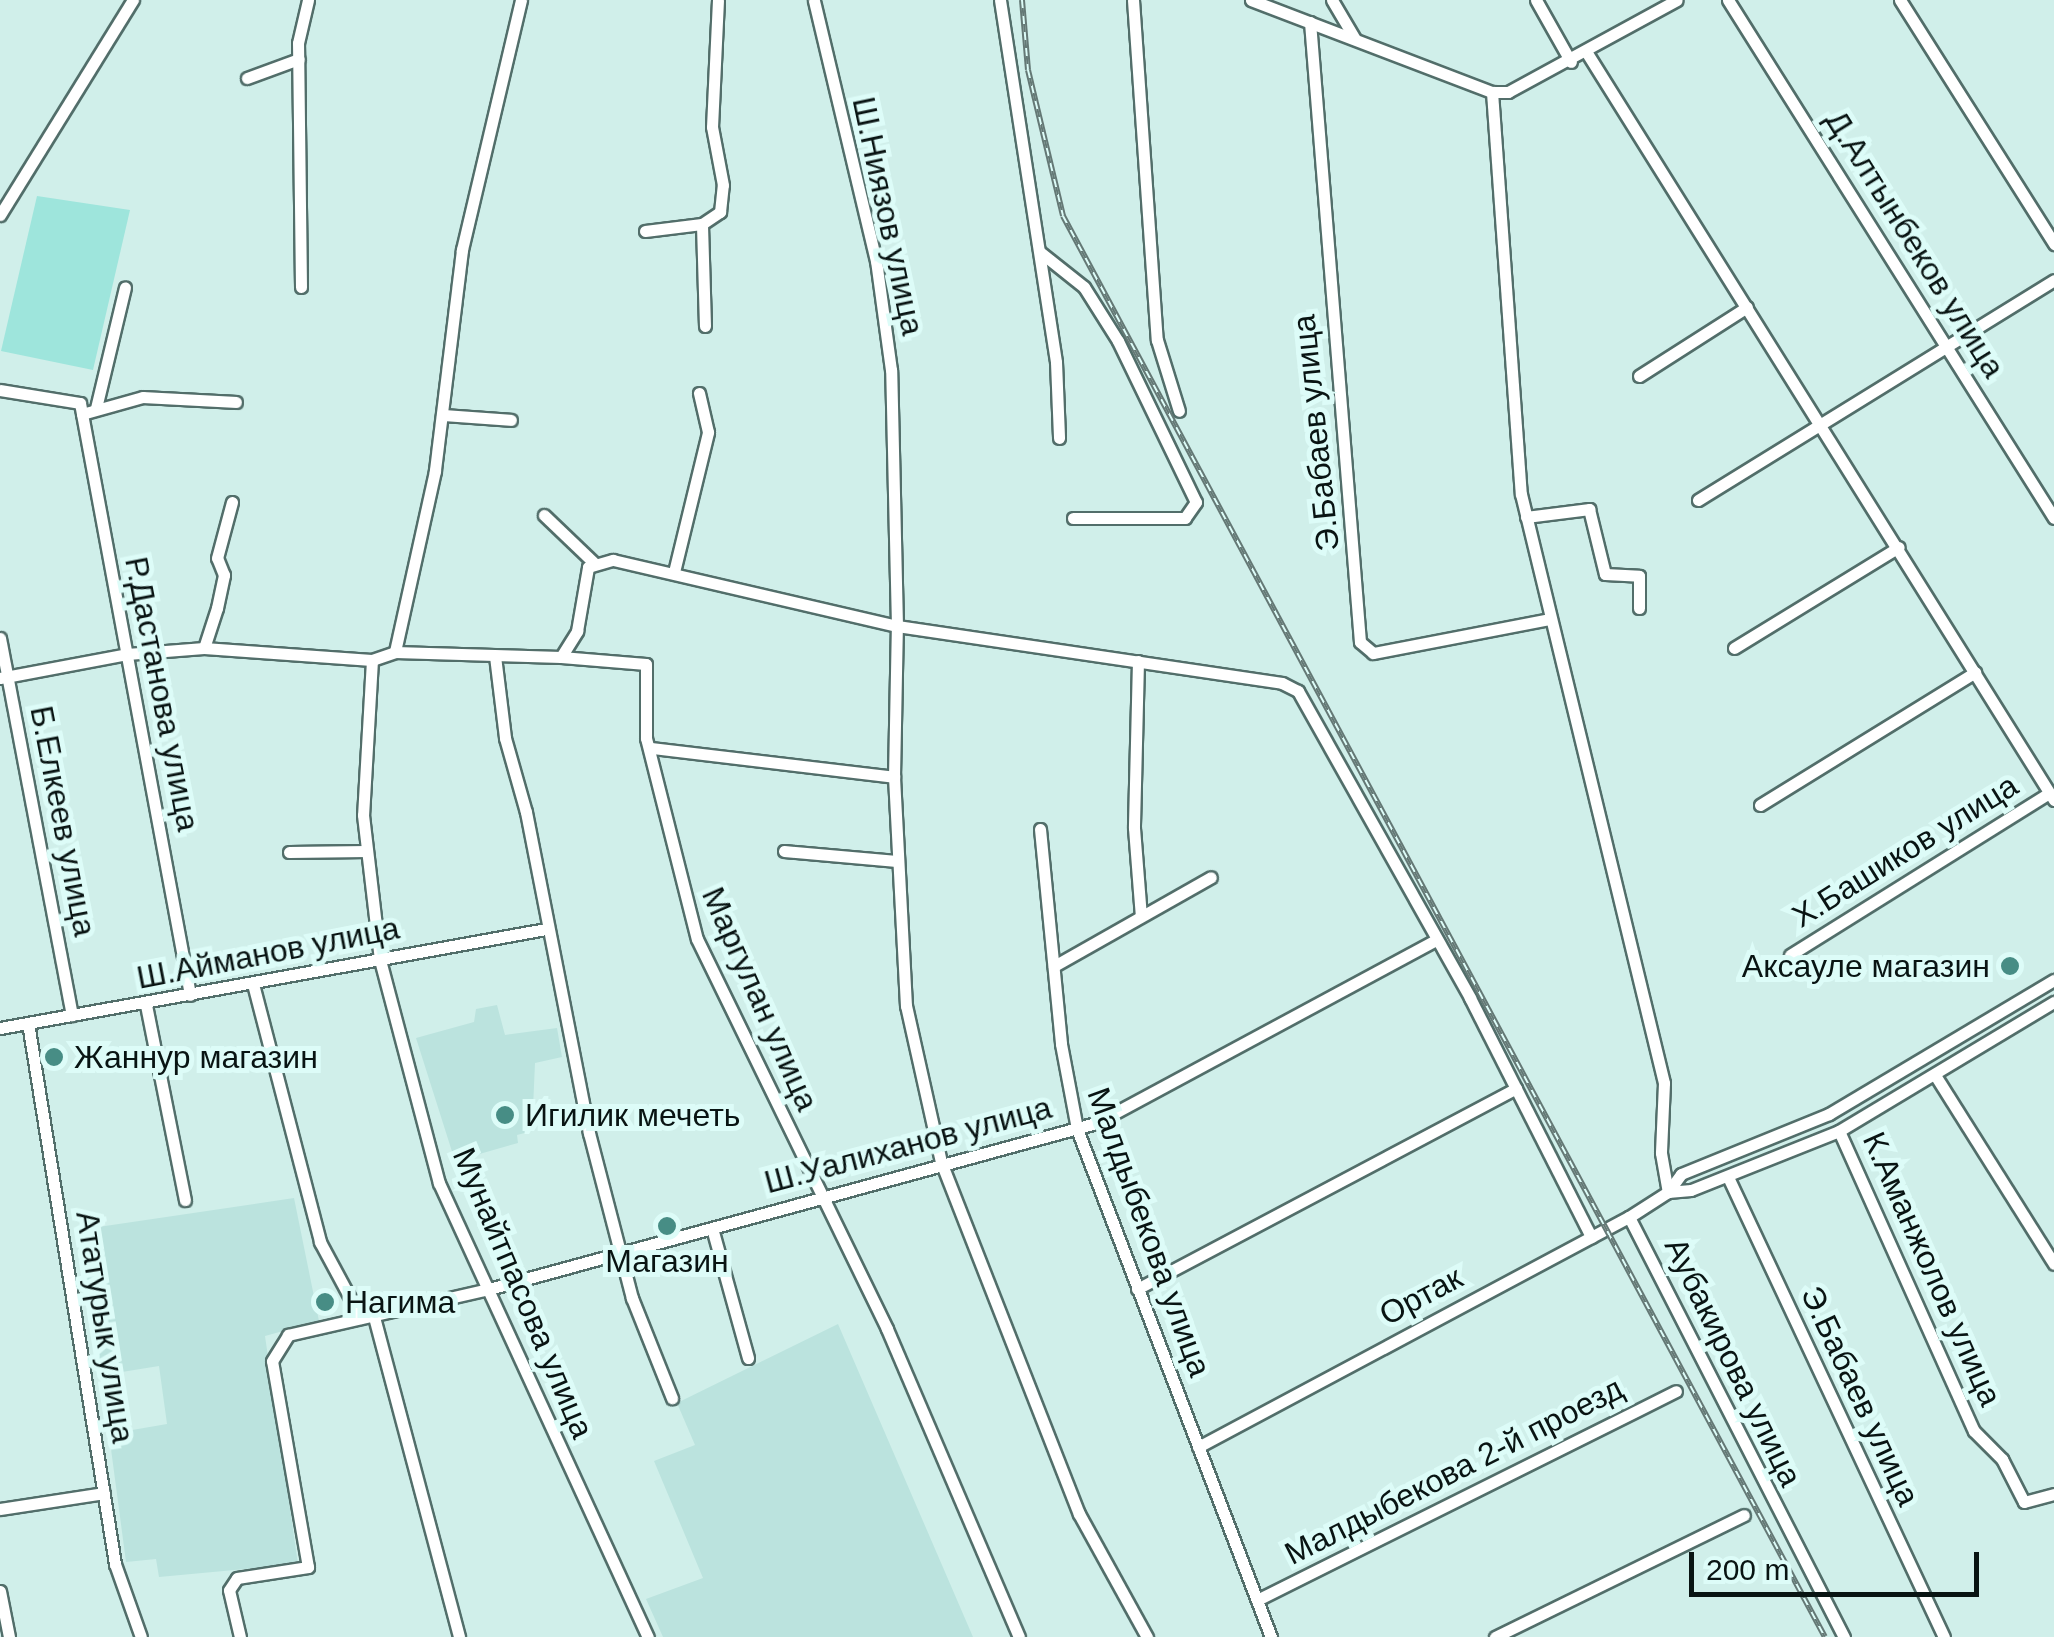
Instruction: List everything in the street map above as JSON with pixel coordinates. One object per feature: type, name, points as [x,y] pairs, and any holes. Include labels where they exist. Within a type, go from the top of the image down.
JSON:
[{"type":"street","points":[[0,215],[4,192],[133,0]]},
{"type":"street","points":[[301,287],[299,59],[308,0]]},
{"type":"street","points":[[395,652],[442,415],[462,250],[521,0]]},
{"type":"street","points":[[645,230],[702,224],[720,212],[723,185],[712,127],[718,0]]},
{"type":"street","name":"Ш.Ниязов улица","points":[[814,0],[876,261],[891,370],[897,626],[894,778],[906,1006],[941,1162],[1079,1514],[1147,1637]]},
{"type":"street","points":[[1000,0],[1040,252],[1060,438]]},
{"type":"street","points":[[1134,0],[1157,340],[1179,411]]},
{"type":"street","points":[[1250,0],[1492,92],[1524,88],[1677,0]]},
{"type":"street","points":[[1332,0],[1355,40]]},
{"type":"street","points":[[1536,0],[1571,62]]},
{"type":"street","name":"Д.Алтынбеков улица","points":[[1728,0],[2054,518]]},
{"type":"street","points":[[1900,0],[2054,244]]},
{"type":"street","name":"Э.Бабаев улица","points":[[1310,22],[1360,642],[1373,653],[1548,619]]},
{"type":"street","name":"Х.Башиков улица","points":[[1587,53],[1900,547],[2052,797],[1790,955]]},
{"type":"street","points":[[247,78],[299,59]]},
{"type":"street","points":[[1492,92],[1514,427],[1526,518],[1664,1084],[1661,1153],[1668,1192]]},
{"type":"street","points":[[702,224],[705,326]]},
{"type":"street","points":[[1040,252],[1084,287],[1118,340],[1196,502],[1184,518],[1073,518]]},
{"type":"street","points":[[1698,500],[2054,280]]},
{"type":"street","points":[[96,408],[124,287]]},
{"type":"street","points":[[1640,376],[1747,308]]},
{"type":"street","points":[[0,390],[81,408],[143,398],[236,402]]},
{"type":"street","points":[[674,572],[708,432],[700,393]]},
{"type":"street","name":"Р.Дастанова улица","points":[[81,408],[190,995]]},
{"type":"street","points":[[442,415],[511,420]]},
{"type":"street","points":[[204,648],[224,574],[217,558],[232,502]]},
{"type":"street","points":[[1526,518],[1589,508],[1605,574],[1639,576],[1639,608]]},
{"type":"street","points":[[544,515],[594,563]]},
{"type":"street","points":[[1734,648],[1900,547]]},
{"type":"street","points":[[594,563],[613,560],[674,572],[897,626],[1282,683],[1298,692],[1516,1088],[1590,1237]]},
{"type":"street","points":[[4,678],[127,654],[204,648],[372,660],[395,652],[561,657],[577,631],[582,591],[594,563]]},
{"type":"street","name":"Б.Елкеев улица","points":[[0,638],[4,678],[72,1015]]},
{"type":"street","points":[[495,656],[504,738],[526,812],[546,929],[618,1253],[672,1398]]},
{"type":"street","name":"Маргулан улица","points":[[561,657],[646,664],[646,738],[652,748],[658,797],[697,939],[887,1329],[1019,1637]]},
{"type":"street","name":"Мунайтпасова улица","points":[[372,660],[367,851],[380,960],[439,1184],[484,1290],[648,1637]]},
{"type":"street","points":[[1138,661],[1134,828],[1141,916]]},
{"type":"street","points":[[1760,805],[1976,672]]},
{"type":"street","points":[[652,748],[894,778]]},
{"type":"street","name":"Малдыбекова улица","points":[[1040,829],[1077,1129],[1271,1637]]},
{"type":"street","points":[[289,852],[367,851]]},
{"type":"street","points":[[784,851],[898,861]]},
{"type":"street","points":[[1054,966],[1211,878]]},
{"type":"street","name":"Ш.Айманов улица","points":[[0,1028],[546,929]]},
{"type":"street","name":"Ш.Уалиханов улица","points":[[240,1637],[229,1590],[237,1578],[308,1567],[272,1361],[277,1344],[288,1335],[484,1290],[941,1162],[1077,1129],[1151,1097],[1436,940]]},
{"type":"street","points":[[2050,982],[2054,999]]},
{"type":"street","name":"Ортак","points":[[1668,1192],[1681,1174],[1829,1114],[2050,982]]},
{"type":"street","points":[[253,984],[320,1242],[368,1318],[460,1637]]},
{"type":"street","name":"Ортак","points":[[1198,1447],[1629,1217],[1668,1192],[1728,1176],[1840,1131],[1935,1076],[2054,999]]},
{"type":"street","points":[[146,1004],[184,1200]]},
{"type":"street","name":"Ататурык улица","points":[[28,1023],[115,1564],[142,1637]]},
{"type":"street","points":[[1935,1076],[2054,1264]]},
{"type":"street","points":[[1137,1289],[1516,1088]]},
{"type":"street","name":"К.Аманжолов улица","points":[[1840,1131],[1974,1432],[2002,1459],[2024,1502],[2054,1494]]},
{"type":"street","name":"Э.Бабаев улица","points":[[1728,1176],[1944,1637]]},
{"type":"street","name":"Аубакирова улица","points":[[1629,1217],[1844,1637]]},
{"type":"street","points":[[712,1228],[748,1358]]},
{"type":"street","name":"Малдыбекова 2-й проезд","points":[[1257,1600],[1676,1390]]},
{"type":"street","points":[[0,1509],[104,1493]]},
{"type":"street","points":[[1495,1637],[1744,1515]]},
{"type":"street","points":[[0,1590],[10,1637]]},
{"type":"shaded area","points":[[37,196],[130,210],[93,370],[1,351]]},
{"type":"shaded area","points":[[497,1005],[505,1035],[557,1028],[562,1057],[535,1063],[532,1131],[517,1135],[518,1143],[455,1161],[416,1038],[474,1022],[476,1009]]},
{"type":"shaded area","points":[[294,1198],[319,1321],[265,1336],[298,1564],[159,1577],[156,1559],[126,1562],[109,1434],[167,1424],[159,1366],[97,1376],[78,1230]]},
{"type":"shaded area","points":[[838,1324],[973,1637],[663,1637],[646,1599],[703,1578],[654,1461],[695,1445],[677,1403]]},
{"type":"railway","points":[[1022,0],[1028,70],[1063,216],[1825,1637]]},
{"type":"place","name":"Аксауле магазин","points":[[2010,966]]},
{"type":"place","name":"Жаннур магазин","points":[[54,1057]]},
{"type":"place","name":"Игилик мечеть","points":[[505,1115]]},
{"type":"place","name":"Магазин","points":[[667,1226]]},
{"type":"place","name":"Нагима","points":[[325,1302]]}]
